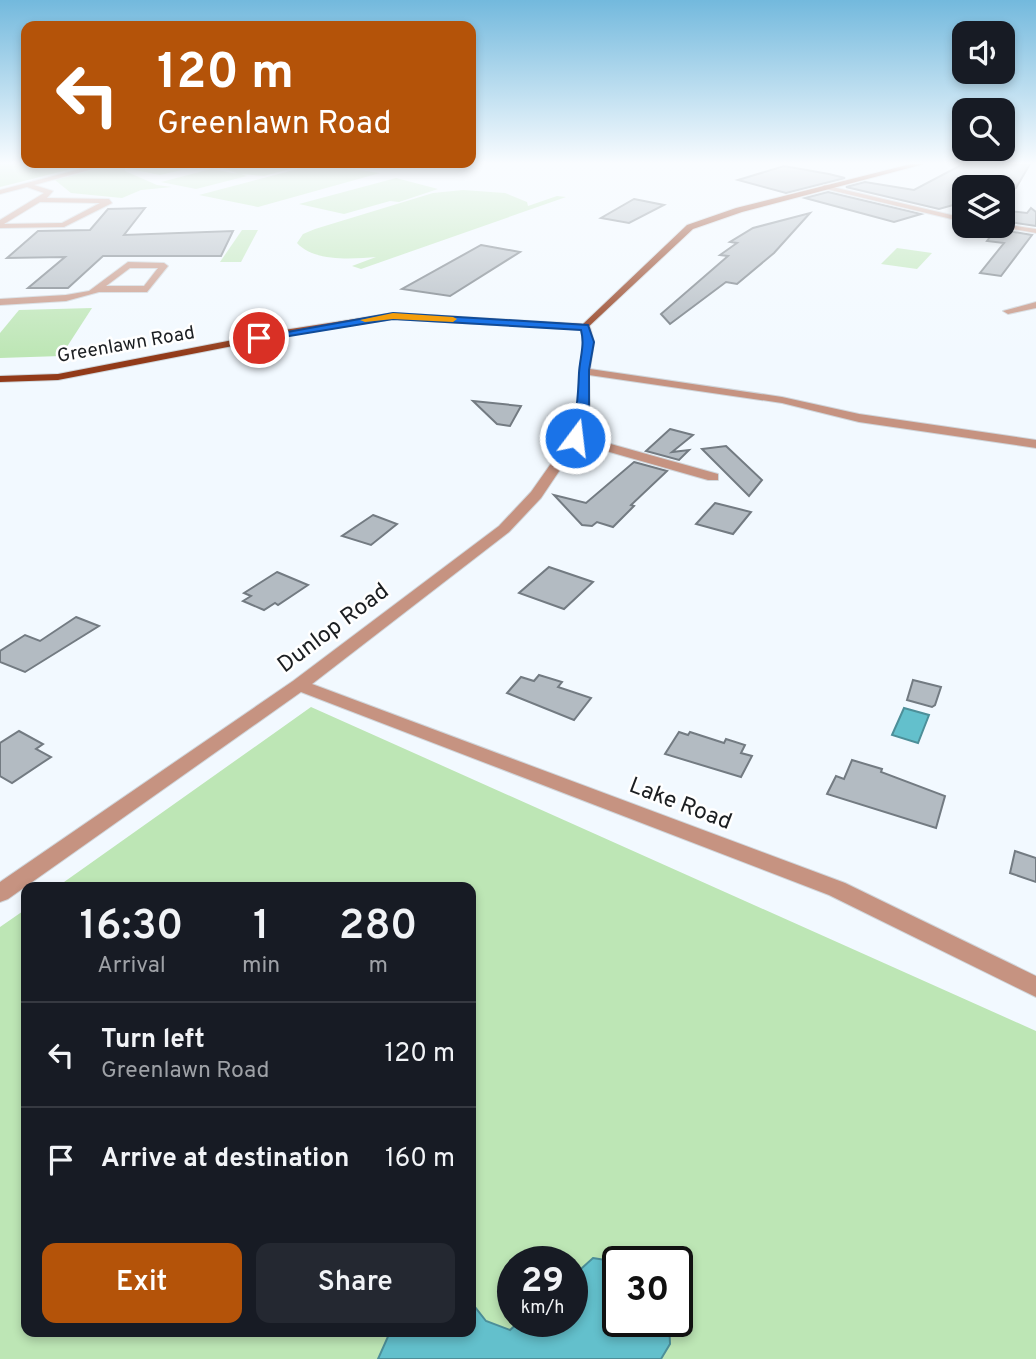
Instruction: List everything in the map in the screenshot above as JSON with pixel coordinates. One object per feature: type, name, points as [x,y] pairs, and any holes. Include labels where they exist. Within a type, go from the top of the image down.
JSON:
[{"type":"main road","points":[[585,327],[691,227]]},
{"type":"main road","name":"Greenlawn Road","points":[[0,379],[58,377],[284,333],[393,316],[585,327]]},
{"type":"street","points":[[1015,228],[1036,231]]},
{"type":"street","points":[[0,302],[66,299],[97,289],[147,289],[164,266],[128,265],[97,289]]},
{"type":"street","points":[[1008,312],[1036,305]]},
{"type":"street","name":"Dunlop Road","points":[[0,893],[299,685],[503,529],[536,495],[575,438],[584,409],[584,370],[589,342],[585,327]]},
{"type":"street","points":[[584,370],[782,400],[859,418],[1036,444]]},
{"type":"street","points":[[575,438],[713,477]]},
{"type":"street","name":"Lake Road","points":[[299,685],[837,889],[1036,987]]},
{"type":"green space","points":[[479,227],[361,269],[352,266],[376,257],[323,256],[304,249],[297,243],[303,234],[315,229]]},
{"type":"green space","points":[[242,230],[258,230],[241,262],[220,262]]},
{"type":"green space","points":[[897,248],[932,253],[917,269],[881,264]]},
{"type":"green space","points":[[92,308],[61,356],[0,358],[0,333],[19,310]]},
{"type":"green space","points":[[311,707],[1036,1031],[1036,1359],[661,1359],[670,1344],[670,1337],[693,1337],[693,1246],[602,1246],[602,1260],[593,1259],[588,1263],[588,1246],[497,1246],[497,1325],[486,1321],[476,1308],[476,882],[64,882]]},
{"type":"green space","points":[[21,912],[21,1337],[388,1337],[378,1359],[0,1359],[0,927]]},
{"type":"water","points":[[904,708],[929,715],[918,743],[892,735]]},
{"type":"water","points":[[593,1258],[602,1259],[602,1337],[670,1337],[670,1344],[661,1359],[378,1359],[388,1337],[476,1337],[476,1308],[486,1321],[497,1325],[497,1337],[588,1337],[588,1263]]},
{"type":"building","points":[[92,227],[130,227],[124,235],[233,231],[221,256],[103,256],[68,288],[28,288],[65,257],[7,258],[38,231],[90,230]]},
{"type":"building","points":[[797,227],[774,253],[737,284],[726,282],[670,324],[661,314],[728,256],[720,255],[737,243],[730,242],[753,228]]},
{"type":"building","points":[[1015,232],[1032,235],[1001,276],[980,273],[1004,243],[987,241],[989,238],[1015,238]]},
{"type":"building","points":[[481,245],[520,252],[450,296],[402,289]]},
{"type":"building","points":[[473,401],[521,406],[510,426],[497,424]]},
{"type":"building","points":[[670,429],[693,435],[672,452],[689,450],[679,460],[646,451]]},
{"type":"building","points":[[726,446],[762,480],[749,496],[702,449]]},
{"type":"building","points":[[634,462],[667,471],[631,505],[634,506],[613,527],[597,522],[592,526],[582,525],[554,495],[586,503]]},
{"type":"building","points":[[715,503],[751,512],[733,534],[696,524]]},
{"type":"building","points":[[373,515],[397,524],[371,545],[342,536]]},
{"type":"building","points":[[549,567],[593,582],[564,609],[519,593]]},
{"type":"building","points":[[277,572],[308,585],[278,605],[275,603],[264,610],[243,601],[251,596],[244,593]]},
{"type":"building","points":[[76,617],[99,626],[25,672],[0,662],[0,651],[25,635],[40,641]]},
{"type":"building","points":[[539,675],[562,682],[558,687],[591,698],[574,720],[507,693],[521,677],[534,681]]},
{"type":"building","points":[[913,680],[941,687],[935,705],[932,707],[907,700]]},
{"type":"building","points":[[19,731],[43,744],[36,749],[51,757],[12,783],[0,776],[0,743]]},
{"type":"building","points":[[679,732],[688,735],[690,732],[724,743],[726,739],[745,745],[741,753],[752,756],[741,777],[665,754]]},
{"type":"building","points":[[852,760],[882,769],[881,772],[945,796],[936,828],[827,794],[836,776],[844,779]]},
{"type":"building","points":[[1015,851],[1036,858],[1036,882],[1010,873]]},
{"type":"slow traffic","points":[[365,320],[393,316],[453,319]]},
{"type":"route","points":[[259,338],[393,316],[585,327],[589,342],[584,370],[584,409],[575,438]]}]
